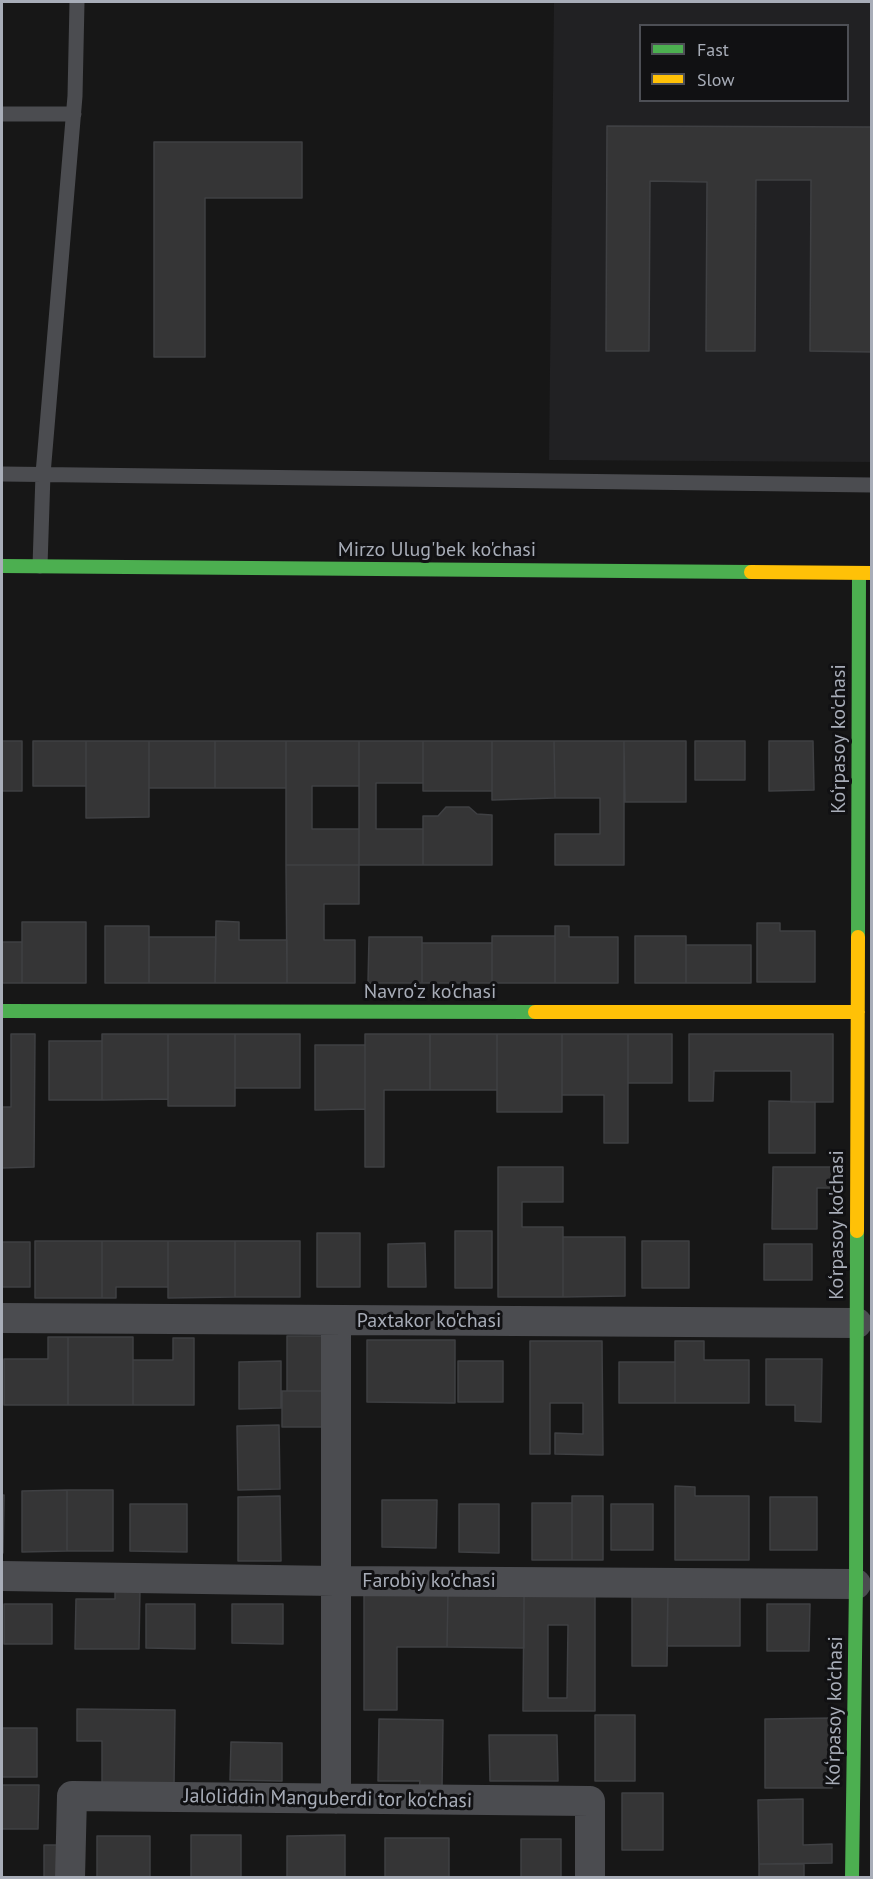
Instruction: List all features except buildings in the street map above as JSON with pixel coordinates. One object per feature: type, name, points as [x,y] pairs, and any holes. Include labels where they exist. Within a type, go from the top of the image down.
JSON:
[{"type":"street","name":"Mirzo Ulug'bek ko'chasi","points":[[2,566],[866,573]]},
{"type":"street","name":"Ko‘rpasoy ko'chasi","points":[[852,1878],[856,1584],[858,1012],[866,573]]},
{"type":"street","name":"Navro‘z ko'chasi","points":[[2,1011],[858,1012]]},
{"type":"street","name":"Paxtakor ko'chasi","points":[[2,1318],[857,1323]]},
{"type":"street","points":[[336,1321],[336,1799]]},
{"type":"street","name":"Farobiy ko'chasi","points":[[2,1576],[335,1581],[856,1584]]},
{"type":"street","name":"Jaloliddin Manguberdi tor ko'chasi","points":[[70,1878],[72,1796],[590,1801],[590,1878]]},
{"type":"lane","points":[[40,566],[44,474],[74,114],[76,2]]},
{"type":"lane","points":[[2,114],[74,114]]},
{"type":"lane","points":[[2,474],[872,485]]},
{"type":"shaded area","points":[[554,2],[871,2],[871,462],[549,460]]},
{"type":"traffic: fast","points":[[2,566],[751,572]]},
{"type":"traffic: fast","points":[[858,937],[859,573]]},
{"type":"traffic: fast","points":[[2,1011],[535,1012]]},
{"type":"traffic: fast","points":[[852,1878],[857,1231]]},
{"type":"traffic: slow","points":[[751,572],[872,573]]},
{"type":"traffic: slow","points":[[857,1231],[858,937]]},
{"type":"traffic: slow","points":[[535,1012],[858,1012]]}]
